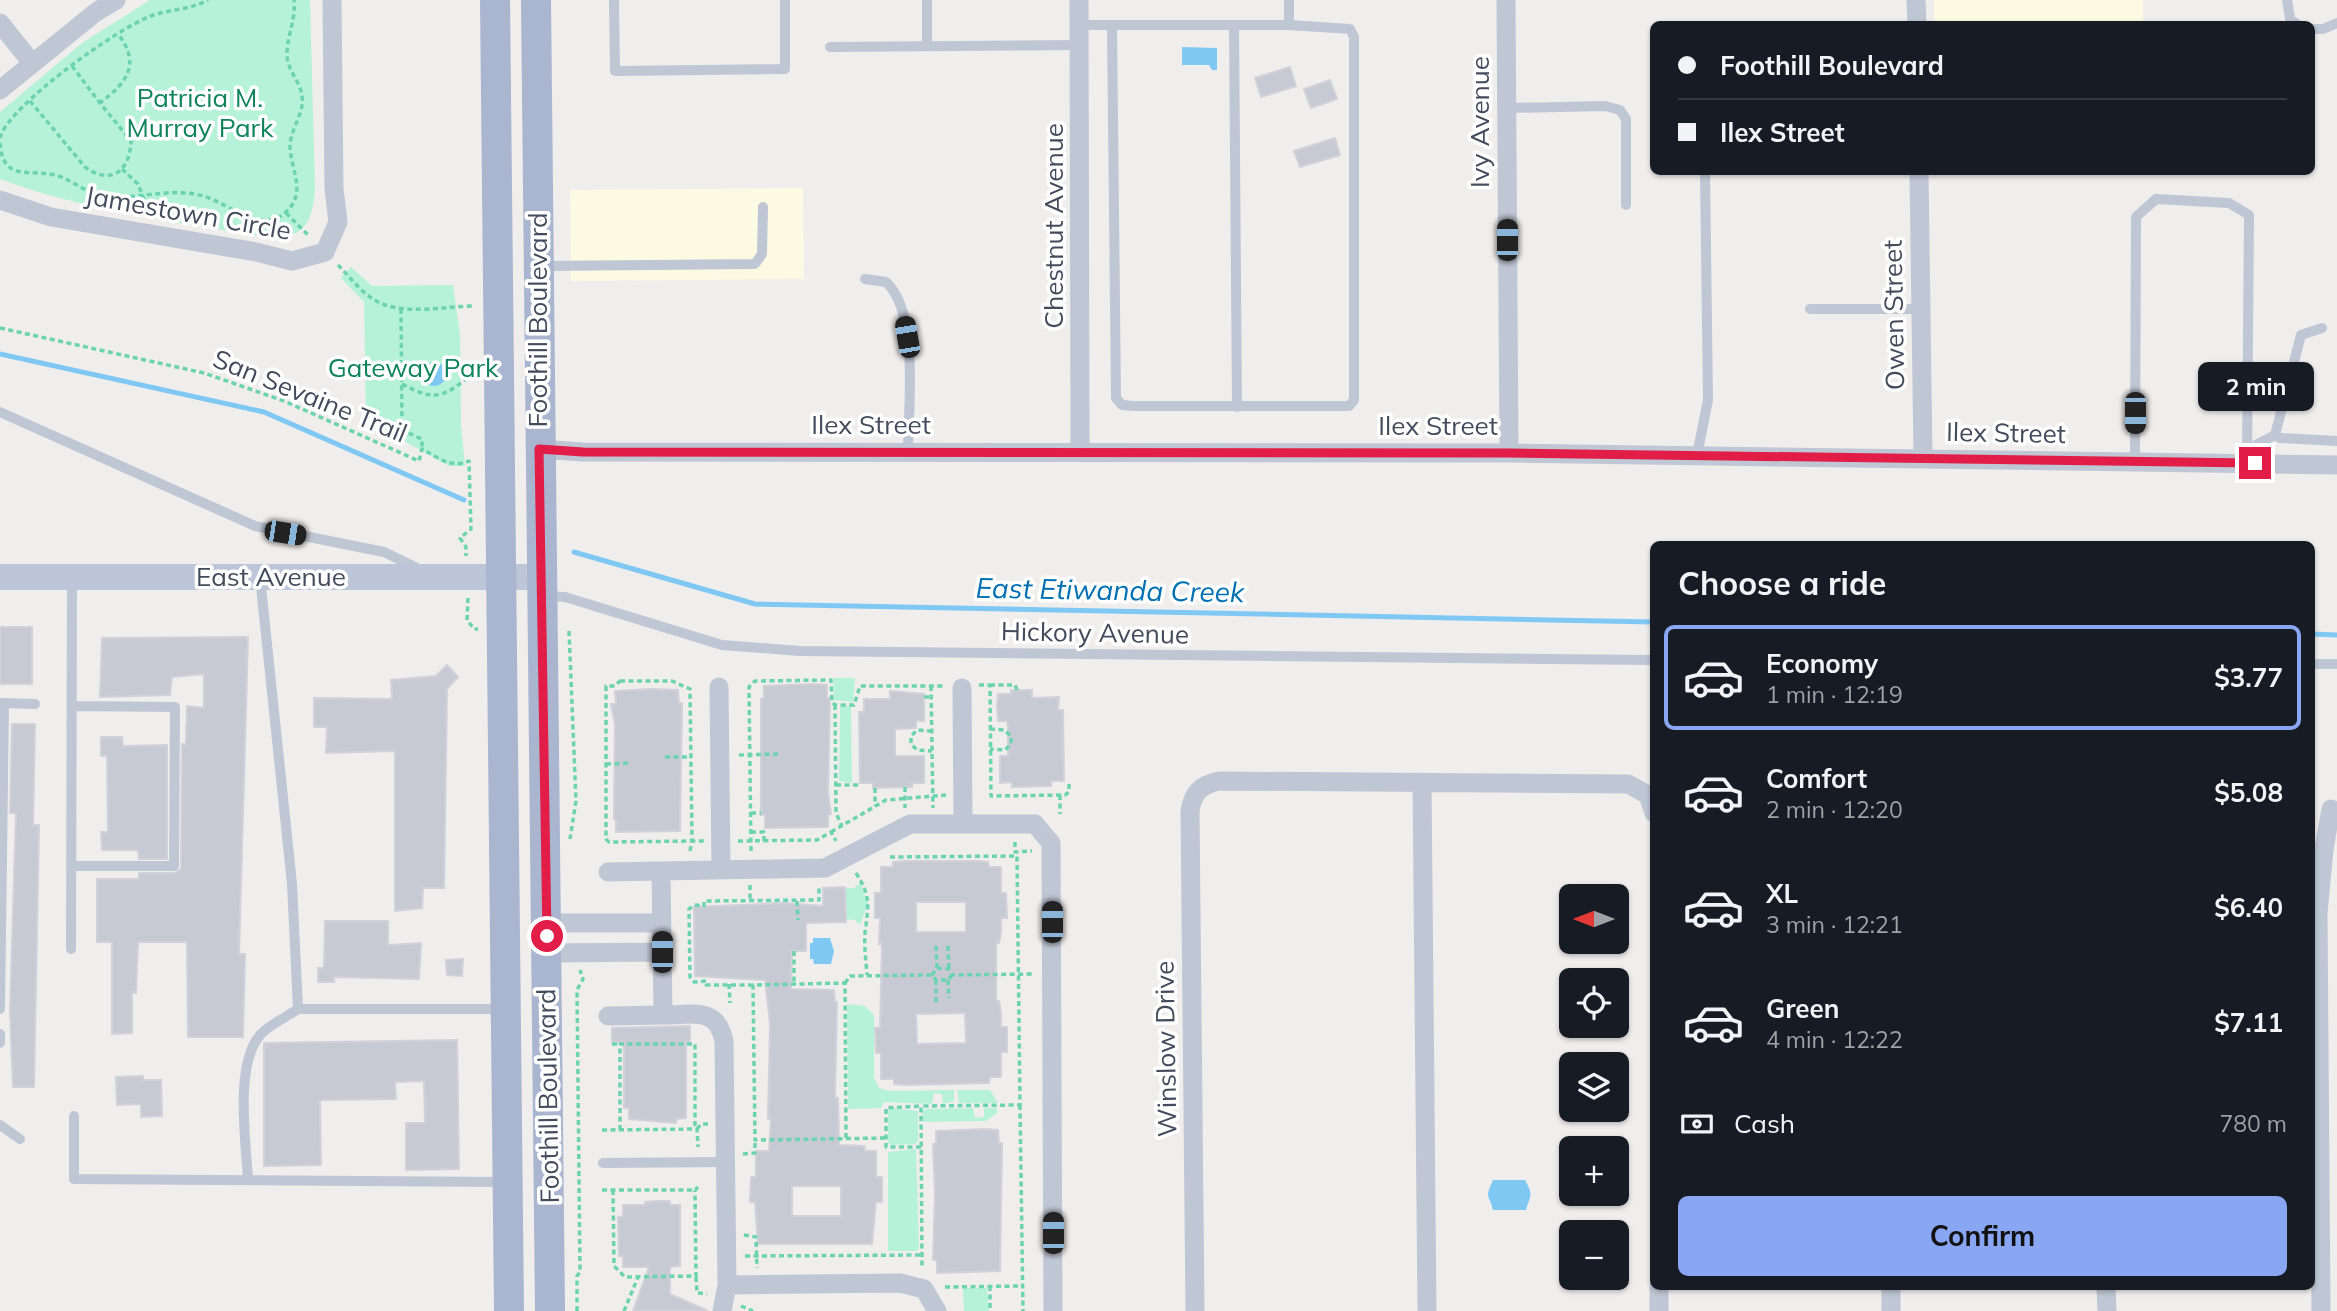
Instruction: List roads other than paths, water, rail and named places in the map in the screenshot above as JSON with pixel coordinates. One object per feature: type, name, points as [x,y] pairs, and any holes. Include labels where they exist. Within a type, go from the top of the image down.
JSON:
[{"type":"main road","name":"Foothill Boulevard","points":[[495,0],[509,1311]]},
{"type":"main road","name":"Foothill Boulevard","points":[[536,0],[550,1311]]},
{"type":"main road","name":"East Avenue","points":[[0,577],[501,578],[543,586]]},
{"type":"street","points":[[0,90],[32,62],[116,0]]},
{"type":"street","name":"Jamestown Circle","points":[[0,200],[51,217],[256,251],[292,261],[325,252],[338,222],[334,189],[332,0]]},
{"type":"street","name":"Chestnut Avenue","points":[[1079,0],[1080,451]]},
{"type":"street","name":"Ivy Avenue","points":[[1506,0],[1509,453]]},
{"type":"street","points":[[1916,0],[1917,21]]},
{"type":"street","points":[[0,23],[32,62]]},
{"type":"street","name":"Owen Street","points":[[1919,175],[1923,457]]},
{"type":"street","name":"Ilex Street","points":[[539,449],[583,452],[1509,453],[2337,465]]},
{"type":"street","points":[[961,684],[963,824]]},
{"type":"street","points":[[719,687],[721,870]]},
{"type":"street","name":"Winslow Drive","points":[[1195,1311],[1190,811],[1198,789],[1219,781],[1422,782]]},
{"type":"street","points":[[1427,1311],[1422,782],[1628,784],[1648,795],[1650,801]]},
{"type":"street","points":[[2321,1311],[2329,1260],[2315,976],[2319,882],[2331,809]]},
{"type":"street","points":[[608,872],[825,868],[910,824],[1035,824],[1051,843],[1054,1311]]},
{"type":"street","points":[[661,872],[663,1015]]},
{"type":"street","points":[[547,923],[662,923]]},
{"type":"street","points":[[547,953],[597,953],[662,959]]},
{"type":"street","points":[[608,1016],[704,1015],[715,1020],[721,1028],[724,1041],[727,1284],[722,1311]]},
{"type":"street","points":[[727,1284],[900,1283],[924,1289],[942,1304]]},
{"type":"street","points":[[1658,1290],[1659,1311]]},
{"type":"street","points":[[1891,1290],[1891,1311]]},
{"type":"street","points":[[2106,1290],[2107,1311]]},
{"type":"lane","points":[[614,0],[615,71],[785,69],[785,0]]},
{"type":"lane","points":[[927,0],[927,46]]},
{"type":"lane","points":[[1289,0],[1289,24]]},
{"type":"lane","points":[[2287,0],[2290,19],[2293,21]]},
{"type":"lane","points":[[2315,29],[2323,30],[2337,23]]},
{"type":"lane","points":[[831,47],[927,46],[1079,35],[1112,26],[1289,24],[1350,30],[1354,37],[1354,400],[1341,408],[1134,406],[1122,405],[1116,398],[1112,26]]},
{"type":"lane","points":[[1234,25],[1237,407]]},
{"type":"lane","points":[[1506,108],[1605,106],[1620,110],[1626,119],[1626,205]]},
{"type":"lane","points":[[1698,455],[1708,400],[1705,175]]},
{"type":"lane","points":[[2135,461],[2136,217],[2155,199],[2229,203],[2249,215],[2251,463]]},
{"type":"lane","points":[[538,266],[755,264],[762,254],[763,207]]},
{"type":"lane","points":[[865,279],[887,282],[901,300],[908,339],[908,452]]},
{"type":"lane","points":[[1810,309],[1921,309]]},
{"type":"lane","points":[[2251,463],[2256,445],[2275,435],[2301,335],[2322,327]]},
{"type":"lane","points":[[0,412],[255,526],[384,552],[404,559],[435,578]]},
{"type":"lane","points":[[2275,435],[2280,438],[2337,441]]},
{"type":"lane","points":[[71,949],[72,577]]},
{"type":"lane","points":[[260,577],[292,884],[298,1009]]},
{"type":"lane","name":"Hickory Avenue","points":[[543,586],[565,597],[722,645],[800,651],[1650,660]]},
{"type":"lane","points":[[2315,664],[2337,664]]},
{"type":"lane","points":[[0,1009],[2,703],[35,704]]},
{"type":"lane","points":[[72,706],[175,707],[174,866],[73,866]]},
{"type":"lane","points":[[248,1180],[245,1094],[249,1055],[261,1035],[298,1009],[506,1009]]},
{"type":"lane","points":[[0,1034],[0,1043]]},
{"type":"lane","points":[[74,1116],[74,1179],[508,1182]]},
{"type":"lane","points":[[0,1125],[20,1139]]},
{"type":"lane","points":[[603,1163],[725,1162]]},
{"type":"water","points":[[1182,47],[1217,48],[1217,70],[1212,70],[1209,65],[1182,65]]},
{"type":"water","points":[[429,362],[439,362],[446,369],[446,379],[439,386],[429,386],[422,379],[422,369]]},
{"type":"water","points":[[813,938],[830,938],[834,951],[831,964],[814,964],[813,959],[810,959],[810,943],[813,943]]},
{"type":"water","points":[[1493,1180],[1525,1180],[1530,1193],[1526,1210],[1493,1210],[1488,1194]]},
{"type":"waterway","name":"East Etiwanda Creek","points":[[0,354],[264,412],[464,500]]},
{"type":"waterway","name":"East Etiwanda Creek","points":[[574,552],[755,604],[1650,622]]},
{"type":"waterway","name":"East Etiwanda Creek","points":[[2315,634],[2337,635]]},
{"type":"park label","name":"Patricia M. Murray Park","points":[[200,113]]},
{"type":"park label","name":"Gateway Park","points":[[413,368]]}]
